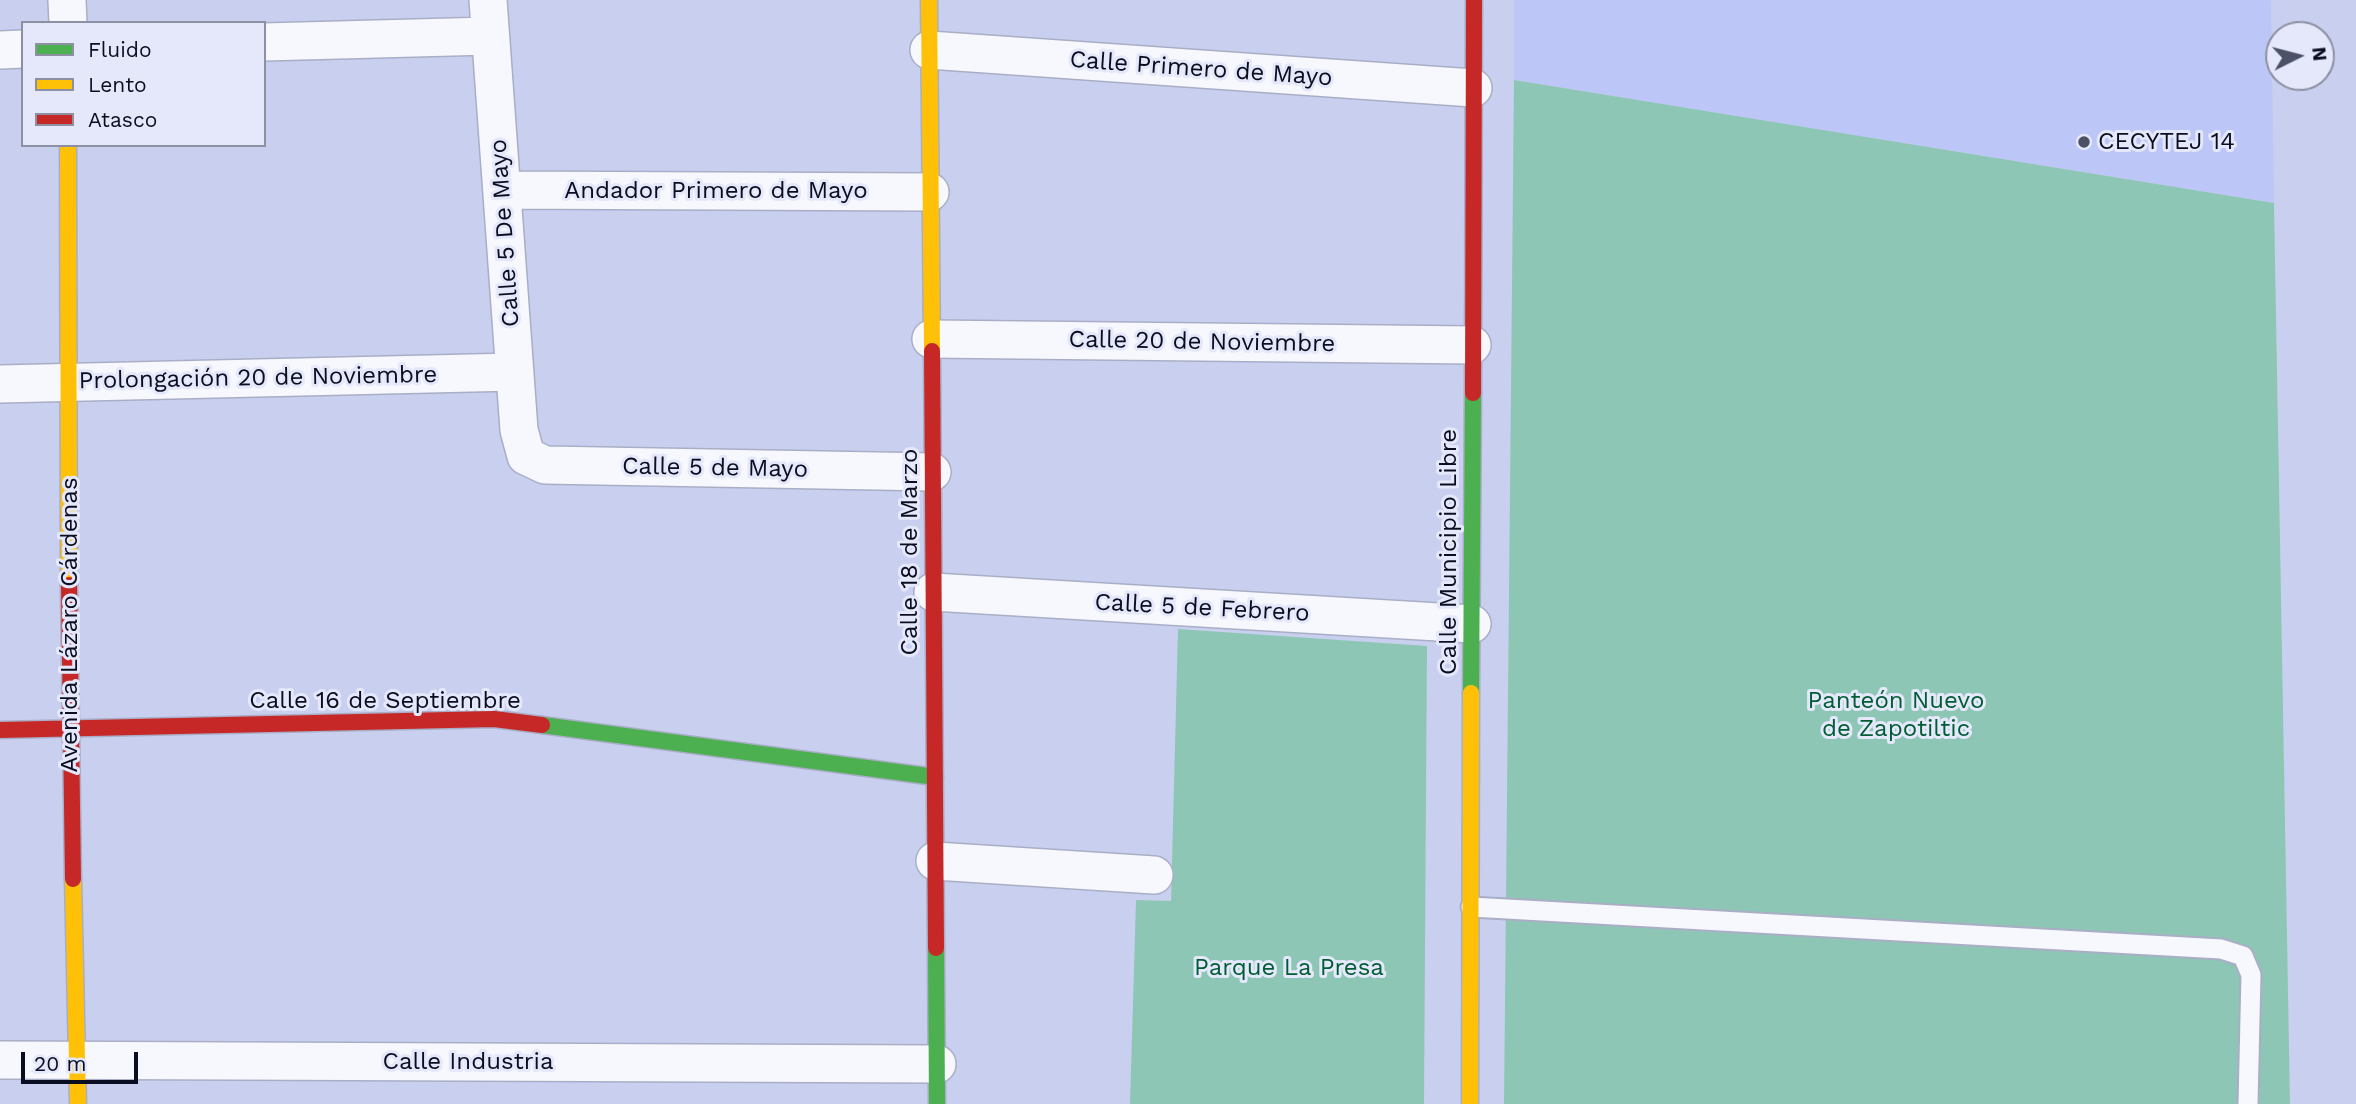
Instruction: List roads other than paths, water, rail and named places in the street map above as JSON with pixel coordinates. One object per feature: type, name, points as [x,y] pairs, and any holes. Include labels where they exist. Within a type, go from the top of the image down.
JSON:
[{"type":"street","points":[[67,0],[68,21]]},
{"type":"street","name":"Calle 5 De Mayo","points":[[488,0],[519,430]]},
{"type":"street","name":"Calle 18 de Marzo","points":[[929,0],[937,1104]]},
{"type":"street","name":"Calle Municipio Libre","points":[[1470,1104],[1474,0]]},
{"type":"street","points":[[266,42],[489,36]]},
{"type":"street","points":[[0,50],[21,49]]},
{"type":"street","name":"Calle Primero de Mayo","points":[[929,50],[1473,88]]},
{"type":"street","name":"Avenida Lázaro Cárdenas","points":[[68,147],[69,728],[78,1104]]},
{"type":"street","name":"Andador Primero de Mayo","points":[[503,190],[930,192]]},
{"type":"street","name":"Calle 20 de Noviembre","points":[[931,339],[1472,345]]},
{"type":"street","name":"Prolongación 20 de Noviembre","points":[[0,384],[515,372]]},
{"type":"street","name":"Calle 5 de Mayo","points":[[519,430],[526,456],[545,465],[932,472]]},
{"type":"street","name":"Calle 5 de Febrero","points":[[933,592],[1472,624]]},
{"type":"street","name":"Calle 16 de Septiembre","points":[[0,730],[494,719],[935,777]]},
{"type":"street","points":[[935,861],[1154,875]]},
{"type":"street","name":"Calle Industria","points":[[0,1060],[937,1065]]},
{"type":"lane","points":[[1471,907],[2221,949],[2243,956],[2251,975],[2248,1104]]},
{"type":"place","name":"CECYTEJ 14","points":[[2084,142]]},
{"type":"park label","name":"Panteón Nuevo de Zapotiltic","points":[[1896,715]]},
{"type":"park label","name":"Parque La Presa","points":[[1289,968]]}]
